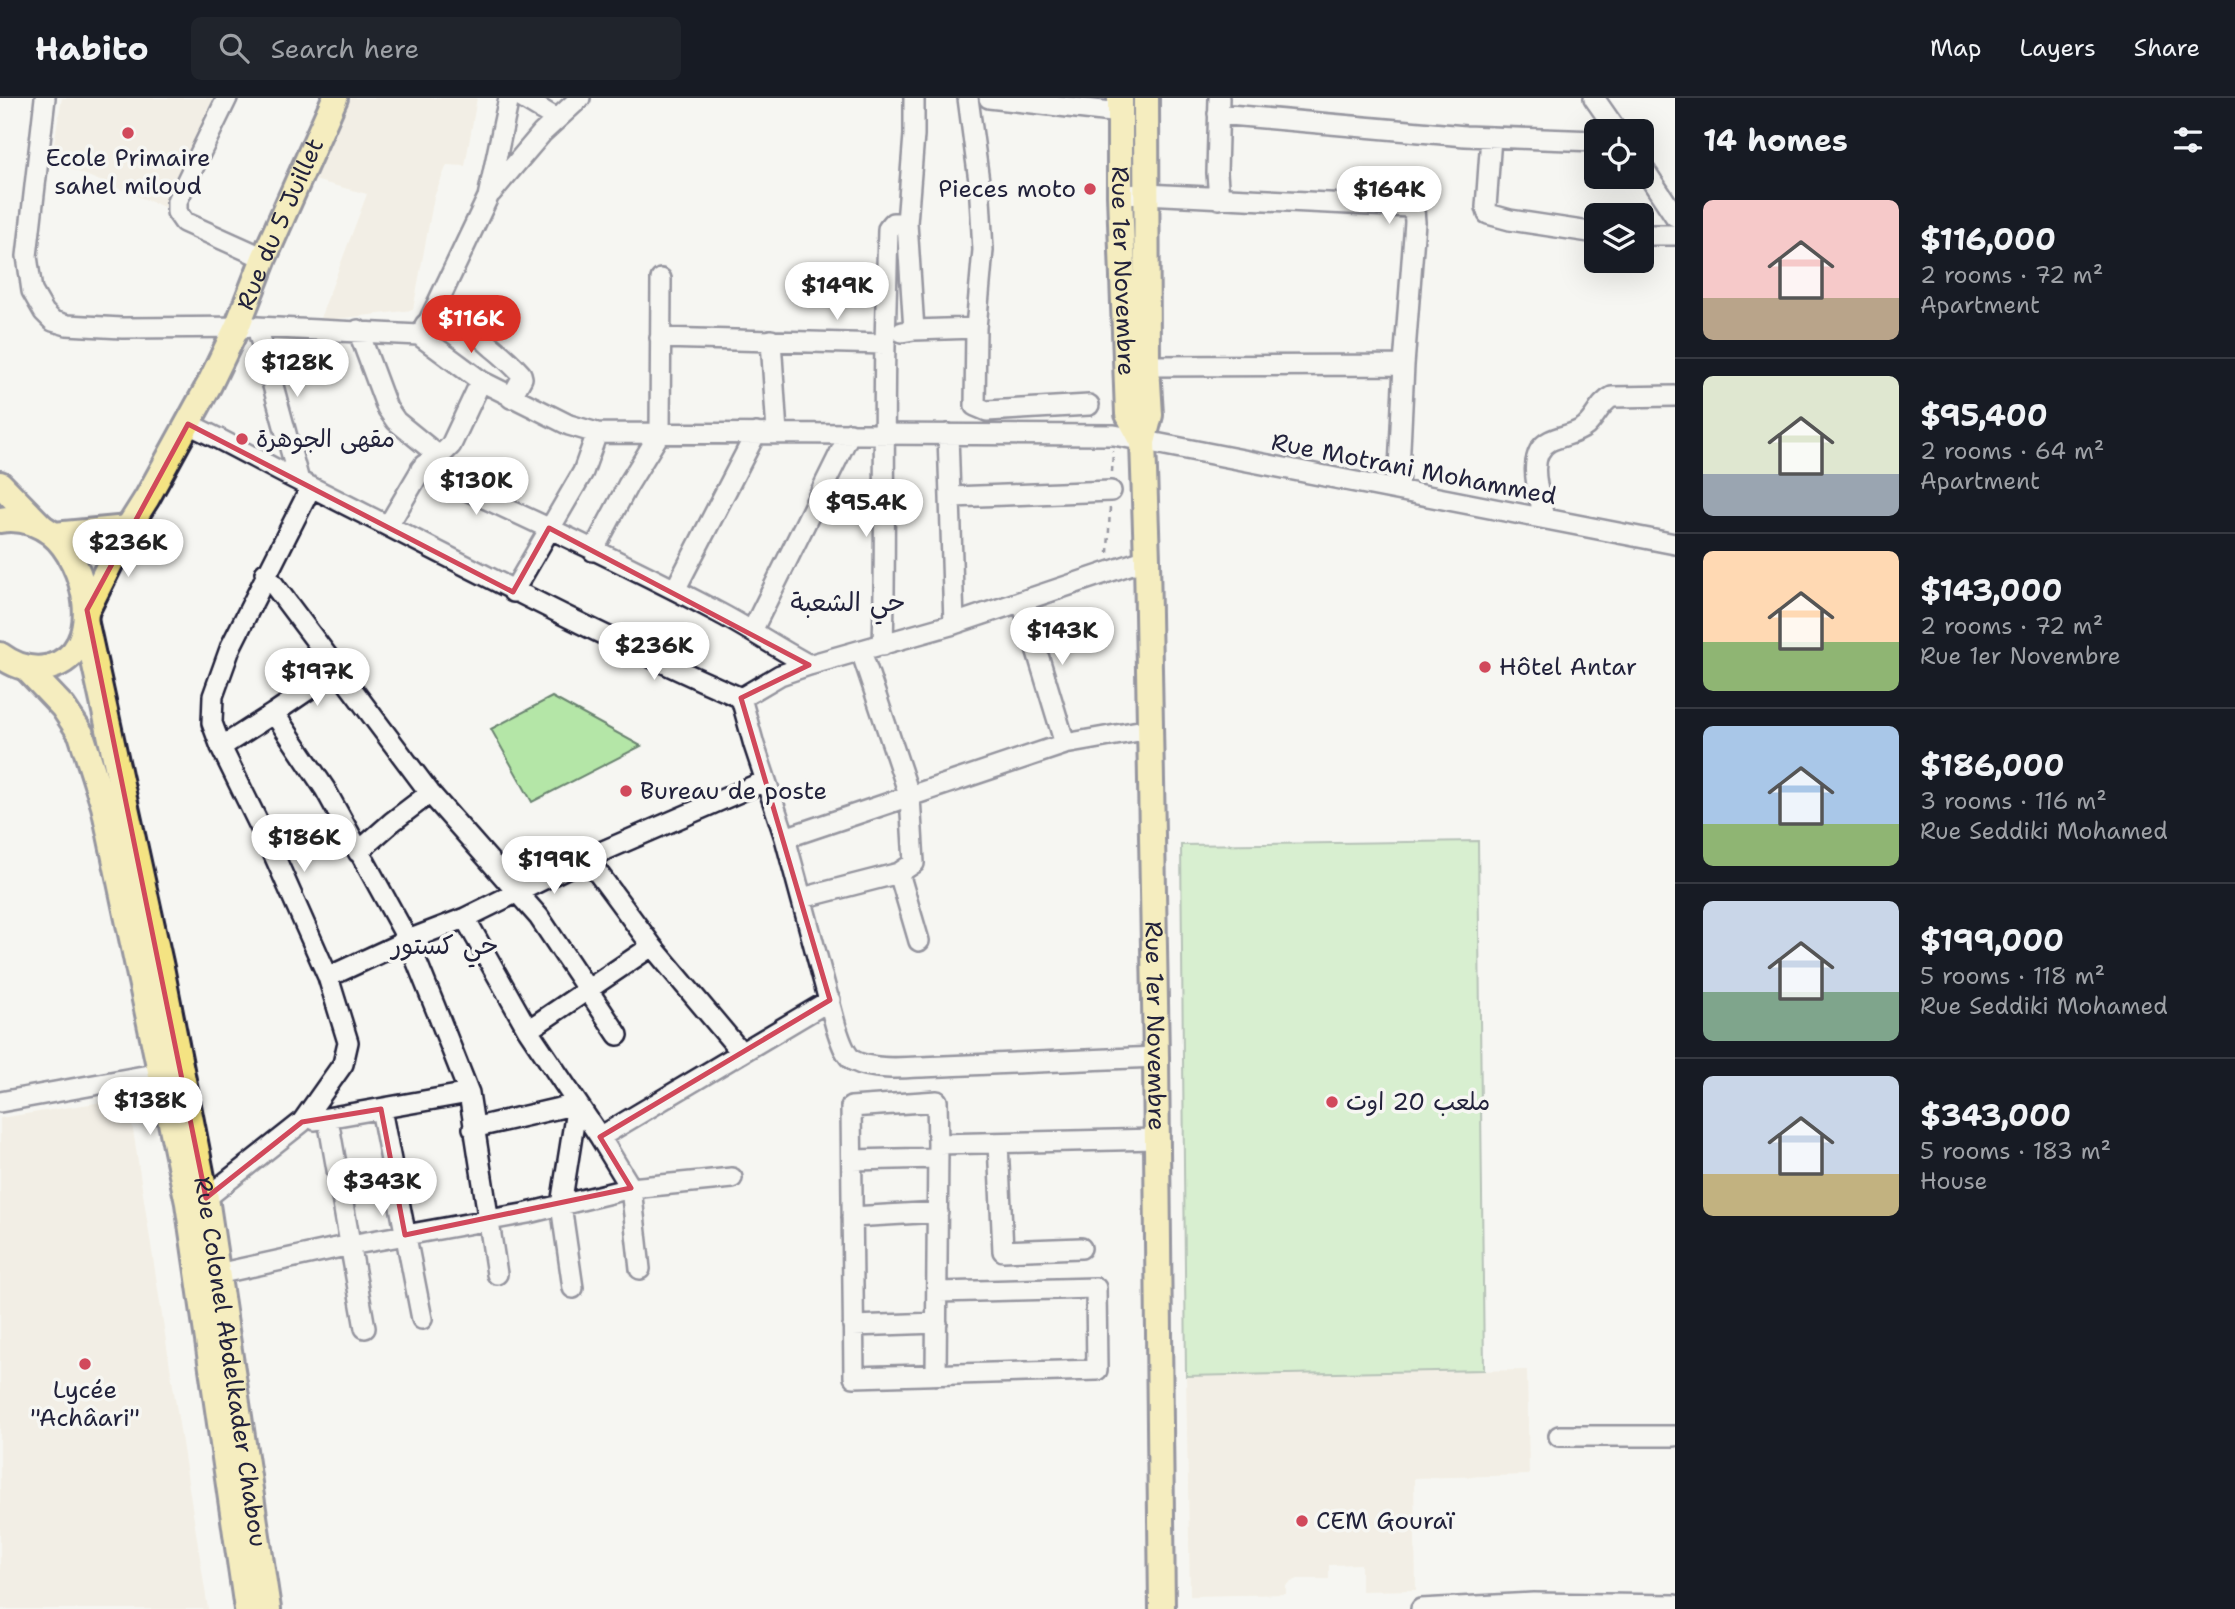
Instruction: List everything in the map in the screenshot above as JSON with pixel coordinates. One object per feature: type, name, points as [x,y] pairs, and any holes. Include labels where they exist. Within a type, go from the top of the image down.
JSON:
[{"type":"main road","name":"Rue du 5 Juillet","points":[[27,669],[56,665],[69,658],[80,644],[86,617],[128,528],[247,327],[264,258],[335,98]]},
{"type":"main road","name":"Rue 1er Novembre","points":[[1143,442],[1128,414],[1132,194],[1146,98]]},
{"type":"main road","name":"Rue 1er Novembre","points":[[1120,106],[1132,194],[1150,415],[1143,442],[1156,1057],[1162,1609]]},
{"type":"main road","points":[[0,484],[47,530]]},
{"type":"main road","points":[[0,520],[9,518],[26,521],[47,530],[128,528]]},
{"type":"main road","name":"Rue Colonel Abdelkader Chabou","points":[[47,530],[71,560],[84,594],[86,617],[162,972],[197,1200],[247,1609]]},
{"type":"main road","name":"Rue Colonel Abdelkader Chabou","points":[[0,655],[27,669],[63,708],[81,734],[104,806],[160,1073],[217,1274],[268,1609]]},
{"type":"street","points":[[45,98],[27,256],[32,291],[44,312],[53,321],[67,325],[122,328],[358,330],[424,328],[448,316],[460,321],[516,368],[522,378],[511,397]]},
{"type":"street","points":[[227,98],[177,201],[177,212],[184,222],[264,258]]},
{"type":"street","points":[[424,328],[488,197],[509,98]]},
{"type":"street","points":[[522,98],[557,118]]},
{"type":"street","points":[[488,197],[557,118],[580,98]]},
{"type":"street","points":[[914,98],[907,223],[914,330]]},
{"type":"street","points":[[968,98],[979,181],[983,250],[976,328],[975,406],[979,410],[987,411],[1089,405]]},
{"type":"street","points":[[989,98],[1120,106]]},
{"type":"street","points":[[1594,98],[1609,119]]},
{"type":"street","points":[[1219,199],[1219,106],[1491,137],[1584,141]]},
{"type":"street","points":[[1491,137],[1486,207],[1488,214],[1584,231]]},
{"type":"street","points":[[1654,184],[1675,216]]},
{"type":"street","points":[[1132,194],[1414,209],[1398,491]]},
{"type":"street","points":[[883,645],[886,552],[883,433],[888,229],[893,223],[907,223]]},
{"type":"street","points":[[1654,235],[1675,235]]},
{"type":"street","points":[[593,551],[628,485],[660,433],[661,279]]},
{"type":"street","points":[[197,1200],[302,1122],[343,1064],[348,1042],[328,977],[274,855],[220,747],[212,723],[213,696],[231,646],[305,484],[247,327]]},
{"type":"street","name":"Rue Motrani Mohammed","points":[[424,328],[481,381],[569,425],[597,433],[1114,435],[1675,544]]},
{"type":"street","points":[[660,338],[771,341],[885,339],[914,330],[976,328]]},
{"type":"street","points":[[358,330],[387,408],[396,421],[439,456]]},
{"type":"street","points":[[771,341],[777,433]]},
{"type":"street","points":[[1147,366],[1404,365]]},
{"type":"street","points":[[388,526],[421,469],[451,445],[481,381]]},
{"type":"street","points":[[1544,519],[1536,476],[1537,457],[1541,448],[1549,441],[1573,434],[1587,425],[1605,400],[1612,397],[1675,396]]},
{"type":"street","points":[[188,424],[226,441],[513,592],[642,655],[741,698]]},
{"type":"street","points":[[513,592],[583,471],[597,433]]},
{"type":"street","points":[[674,590],[756,433]]},
{"type":"street","points":[[752,631],[850,433]]},
{"type":"street","points":[[948,434],[954,624]]},
{"type":"street","points":[[421,469],[674,590],[809,665]]},
{"type":"street","points":[[952,497],[1111,491]]},
{"type":"street","points":[[741,698],[780,675],[809,665],[954,624],[1147,559]]},
{"type":"street","points":[[265,573],[430,793],[539,918],[618,1035]]},
{"type":"street","points":[[1022,602],[1065,744]]},
{"type":"street","points":[[802,898],[899,873],[914,863],[910,797],[861,651]]},
{"type":"street","points":[[220,747],[337,670]]},
{"type":"street","points":[[741,698],[785,838],[836,1027],[845,1051],[853,1061],[887,1068],[1156,1057]]},
{"type":"street","points":[[274,713],[325,789],[408,940],[469,1093],[497,1274]]},
{"type":"street","points":[[785,838],[1065,744],[1150,729]]},
{"type":"street","points":[[328,977],[408,940],[466,918],[587,858],[765,781]]},
{"type":"street","points":[[358,852],[430,793]]},
{"type":"street","points":[[587,858],[652,946],[741,1052]]},
{"type":"street","points":[[899,873],[919,941]]},
{"type":"street","points":[[466,918],[528,1030],[631,1188],[640,1269]]},
{"type":"street","points":[[528,1030],[652,946]]},
{"type":"street","points":[[600,1137],[830,1000]]},
{"type":"street","points":[[0,1102],[160,1073]]},
{"type":"street","points":[[302,1122],[469,1093]]},
{"type":"street","points":[[936,1374],[937,1101],[851,1107],[854,1377],[1097,1370],[1096,1287],[938,1292]]},
{"type":"street","points":[[473,1128],[577,1104]]},
{"type":"street","points":[[573,1288],[561,1205],[577,1104]]},
{"type":"street","points":[[381,1109],[422,1318]]},
{"type":"street","points":[[328,1119],[365,1328]]},
{"type":"street","points":[[852,1160],[998,1143],[1157,1139]]},
{"type":"street","points":[[998,1143],[1003,1251],[1081,1248]]},
{"type":"street","points":[[217,1274],[350,1245],[489,1220],[631,1188],[732,1178]]},
{"type":"street","points":[[852,1217],[938,1212]]},
{"type":"street","points":[[853,1326],[937,1323]]},
{"type":"street","points":[[1559,1436],[1675,1436]]},
{"type":"street","points":[[1421,1609],[1675,1605]]},
{"type":"highlighted area","points":[[188,424],[513,592],[549,528],[809,665],[741,698],[830,1000],[600,1137],[631,1188],[405,1235],[381,1109],[302,1122],[206,1198],[87,610]]},
{"type":"shaded area","name":"Ecole Primaire sahel miloud","points":[[62,98],[213,98],[169,209],[51,161]]},
{"type":"shaded area","points":[[351,98],[477,98],[465,166],[447,165],[434,197],[413,310],[319,321],[367,194],[314,180]]},
{"type":"shaded area","name":"Lycée \"Achâari\"","points":[[128,1098],[208,1609],[0,1609],[0,1118]]},
{"type":"shaded area","name":"CEM Gouraï","points":[[1527,1370],[1529,1475],[1414,1478],[1416,1590],[1361,1591],[1361,1564],[1329,1565],[1329,1579],[1298,1579],[1286,1586],[1286,1594],[1190,1596],[1186,1376]]},
{"type":"green space","points":[[552,697],[641,746],[532,802],[491,729]]},
{"type":"green space","name":"ملعب 20 اوت","points":[[1478,841],[1484,1370],[1186,1376],[1181,845]]},
{"type":"place","name":"Ecole Primaire sahel miloud","points":[[128,133]]},
{"type":"place","name":"Pieces moto","points":[[1090,189]]},
{"type":"place","name":"مقهى الجوهرة","points":[[242,439]]},
{"type":"place","name":"Hôtel Antar","points":[[1485,667]]},
{"type":"place","name":"Bureau de poste","points":[[626,791]]},
{"type":"place","name":"ملعب 20 اوت","points":[[1332,1102]]},
{"type":"place","name":"Lycée \"Achâari\"","points":[[85,1364]]},
{"type":"place","name":"CEM Gouraï","points":[[1302,1521]]},
{"type":"district","name":"حي الشعبة","points":[[848,601]]},
{"type":"district","name":"حي كستور","points":[[445,944]]}]
